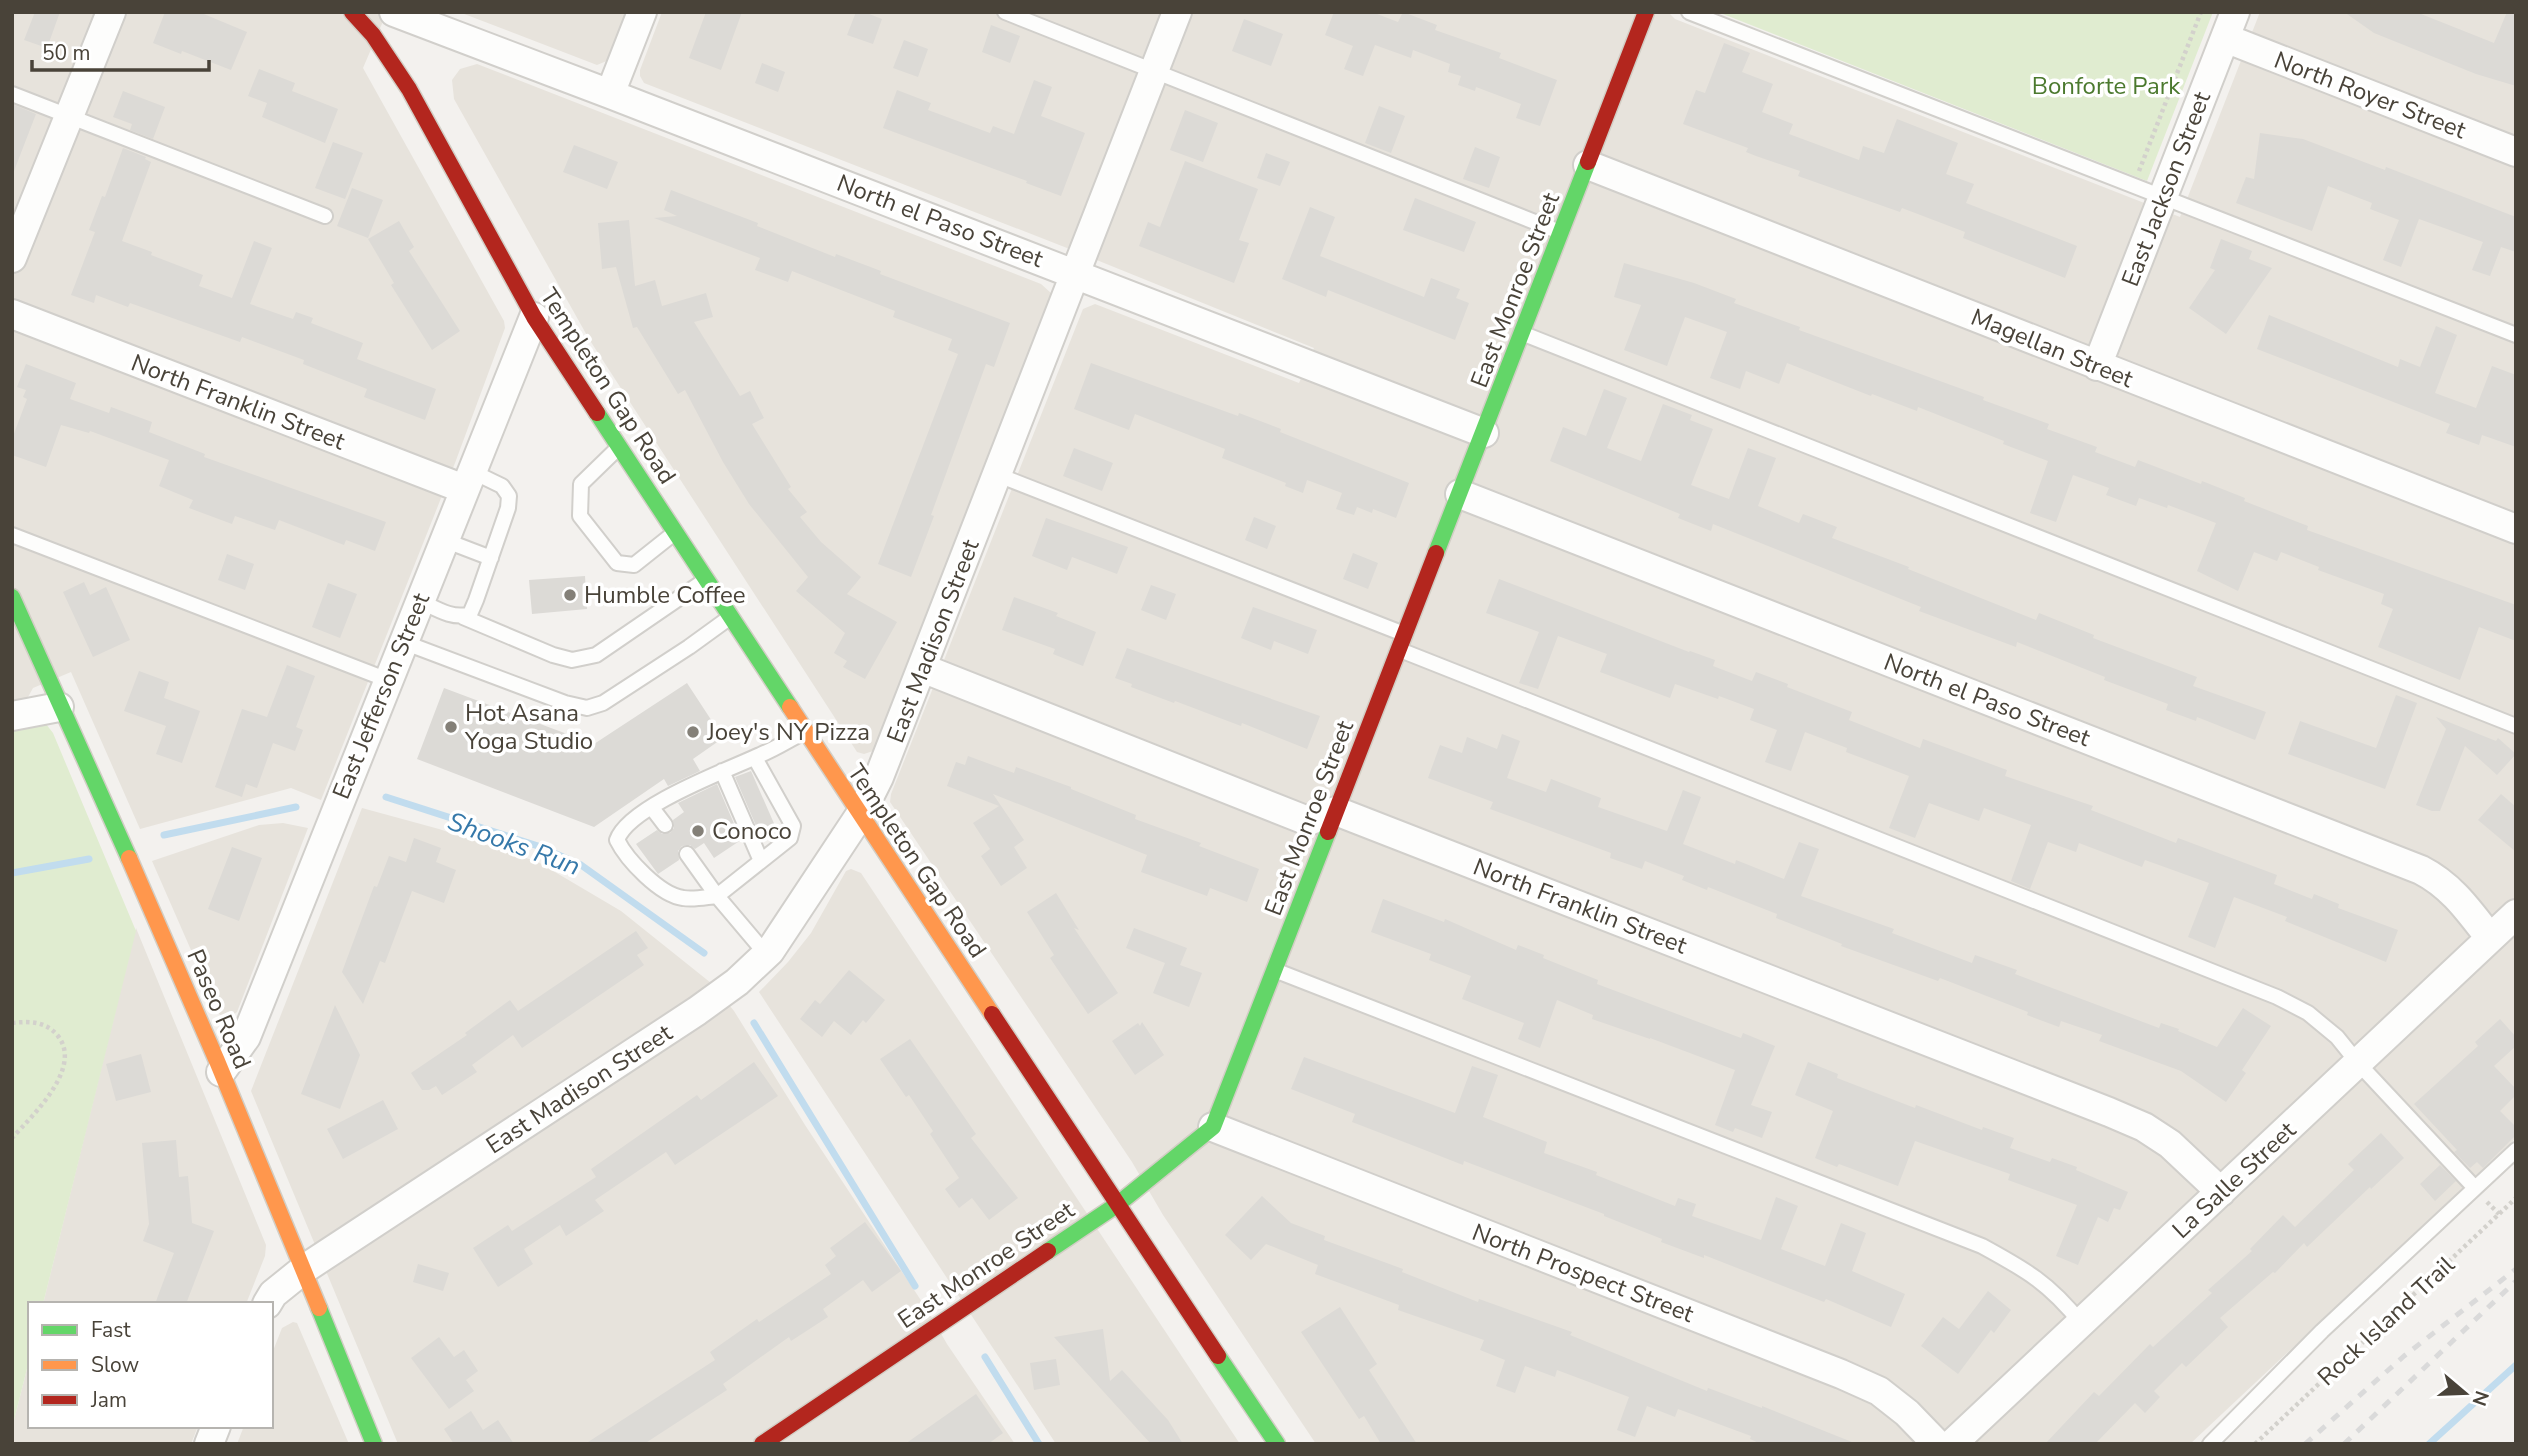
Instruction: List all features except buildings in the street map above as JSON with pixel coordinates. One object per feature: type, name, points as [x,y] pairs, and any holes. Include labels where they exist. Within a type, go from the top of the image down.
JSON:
[{"type":"street","points":[[12,258],[111,12]]},
{"type":"street","name":"Templeton Gap Road","points":[[352,12],[373,35],[409,89],[534,317],[805,732],[1277,1444]]},
{"type":"street","name":"North el Paso Street","points":[[394,12],[1484,433]]},
{"type":"street","points":[[610,94],[642,12]]},
{"type":"street","name":"East Madison Street","points":[[268,1302],[273,1294],[304,1269],[737,982],[766,954],[795,916],[860,815],[879,777],[1177,12]]},
{"type":"street","name":"East Monroe Street","points":[[762,1444],[1118,1204],[1213,1127],[1588,165],[1638,15]]},
{"type":"street","name":"North Royer Street","points":[[2230,25],[2516,152]]},
{"type":"street","name":"East Jackson Street","points":[[2097,366],[2230,25]]},
{"type":"street","name":"Magellan Street","points":[[1588,165],[2516,529]]},
{"type":"street","name":"North Franklin Street","points":[[12,314],[467,480]]},
{"type":"street","name":"East Jefferson Street","points":[[221,1072],[246,1037],[534,317]]},
{"type":"street","name":"North el Paso Street","points":[[1460,494],[2421,870],[2440,880],[2459,897],[2490,939]]},
{"type":"street","name":"Paseo Road","points":[[12,597],[221,1072],[374,1444]]},
{"type":"street","points":[[922,668],[1308,821],[1336,811]]},
{"type":"street","points":[[12,716],[59,707]]},
{"type":"street","name":"North Franklin Street","points":[[1336,811],[2144,1126],[2170,1144],[2221,1192]]},
{"type":"street","name":"La Salle Street","points":[[1952,1444],[2516,914]]},
{"type":"street","name":"North Prospect Street","points":[[1213,1127],[1841,1374],[1879,1391],[1907,1413],[1937,1444]]},
{"type":"lane","points":[[1005,12],[1562,233]]},
{"type":"lane","points":[[1689,12],[2516,335]]},
{"type":"lane","points":[[12,94],[325,216]]},
{"type":"lane","points":[[1523,333],[2516,726]]},
{"type":"lane","points":[[619,447],[580,484],[580,516],[617,564],[634,565],[675,532]]},
{"type":"lane","points":[[998,475],[2277,997],[2308,1013],[2337,1037],[2475,1188]]},
{"type":"lane","points":[[463,617],[470,614],[508,508],[509,496],[502,486],[467,480]]},
{"type":"lane","points":[[12,535],[387,680]]},
{"type":"lane","points":[[444,540],[491,558]]},
{"type":"lane","points":[[420,601],[553,655],[572,660],[596,655],[706,580]]},
{"type":"lane","points":[[403,642],[565,703],[587,708],[603,703],[730,617]]},
{"type":"lane","points":[[755,758],[793,826],[790,838],[717,895],[681,898],[654,883],[623,852],[617,840],[620,833],[652,808],[690,785],[755,758],[805,732]]},
{"type":"lane","points":[[722,771],[761,861]]},
{"type":"lane","points":[[652,808],[665,825]]},
{"type":"lane","points":[[687,854],[766,954]]},
{"type":"lane","points":[[1274,970],[1982,1245],[2032,1273],[2062,1299],[2081,1323]]},
{"type":"lane","points":[[2210,1444],[2322,1331],[2516,1150]]},
{"type":"path","points":[[2133,185],[2201,12]]},
{"type":"path","points":[[12,1023],[31,1021],[45,1026],[56,1034],[63,1044],[66,1058],[63,1072],[43,1102],[12,1138]]},
{"type":"path","name":"Rock Island Trail","points":[[2255,1444],[2516,1198]]},
{"type":"shaded area","points":[[12,12],[387,12],[363,68],[504,321],[505,328],[455,463],[321,800],[291,788],[140,829],[71,672],[33,688],[28,697],[12,703]]},
{"type":"shaded area","points":[[459,12],[628,12],[609,60],[597,65]]},
{"type":"shaded area","points":[[662,12],[1668,12],[1675,19],[2180,217],[2260,12],[2516,12],[2516,1138],[2190,1444],[1316,1444],[1163,1215],[1132,1162],[890,802],[1083,309],[1095,304],[1299,383],[1314,348],[1067,248],[644,83],[640,70]]},
{"type":"shaded area","points":[[477,64],[1041,284],[1051,293],[1052,300],[873,751],[864,754],[857,752],[589,339],[454,99],[452,80],[460,69]]},
{"type":"shaded area","points":[[362,808],[439,829],[538,862],[621,911],[711,983],[734,1011],[947,1344],[1015,1444],[398,1444],[251,1091]]},
{"type":"shaded area","points":[[283,823],[308,828],[237,1012],[224,1018],[219,1014],[152,861],[259,825]]},
{"type":"shaded area","points":[[851,869],[861,873],[1240,1444],[1056,1444],[759,992],[811,933],[846,871]]},
{"type":"shaded area","points":[[136,928],[266,1245],[265,1256],[247,1302],[43,1302]]},
{"type":"shaded area","points":[[293,1322],[297,1323],[349,1444],[237,1444],[243,1428],[273,1428],[273,1351],[282,1328]]},
{"type":"shaded area","points":[[28,1365],[28,1428],[197,1428],[191,1444],[12,1444],[12,1428]]},
{"type":"green space","name":"Bonforte Park","points":[[1718,12],[2213,12],[2147,181]]},
{"type":"green space","points":[[39,723],[46,724],[53,733],[136,931],[43,1302],[28,1302],[28,1365],[12,1428],[12,731]]},
{"type":"waterway","name":"Shooks Run","points":[[386,797],[538,846],[581,865],[704,953]]},
{"type":"waterway","name":"Shooks Run","points":[[164,835],[296,807]]},
{"type":"waterway","name":"Shooks Run","points":[[12,873],[89,859]]},
{"type":"waterway","name":"Shooks Run","points":[[754,1023],[915,1286]]},
{"type":"waterway","name":"Shooks Run","points":[[985,1357],[1039,1444]]},
{"type":"waterway","points":[[2429,1444],[2516,1365]]},
{"type":"railway","points":[[2305,1444],[2404,1356],[2516,1269]]},
{"type":"railway","points":[[2344,1444],[2516,1281]]},
{"type":"traffic: fast","points":[[1436,553],[1588,162]]},
{"type":"traffic: fast","points":[[597,413],[790,707]]},
{"type":"traffic: fast","points":[[12,597],[129,858]]},
{"type":"traffic: fast","points":[[1048,1251],[1118,1204],[1213,1127],[1328,832]]},
{"type":"traffic: fast","points":[[319,1308],[374,1444]]},
{"type":"traffic: fast","points":[[1218,1356],[1277,1444]]},
{"type":"traffic: slow","points":[[790,707],[992,1014]]},
{"type":"traffic: slow","points":[[129,858],[217,1061],[319,1308]]},
{"type":"traffic: jam","points":[[352,12],[373,35],[409,89],[534,317],[597,413]]},
{"type":"traffic: jam","points":[[1588,162],[1646,12]]},
{"type":"traffic: jam","points":[[1328,832],[1436,553]]},
{"type":"traffic: jam","points":[[992,1014],[1218,1356]]},
{"type":"traffic: jam","points":[[762,1444],[1048,1251]]},
{"type":"place","name":"Humble Coffee","points":[[570,595]]},
{"type":"place","name":"Hot Asana Yoga Studio","points":[[451,727]]},
{"type":"place","name":"Joey's NY Pizza","points":[[693,732]]},
{"type":"place","name":"Conoco","points":[[698,831]]}]
